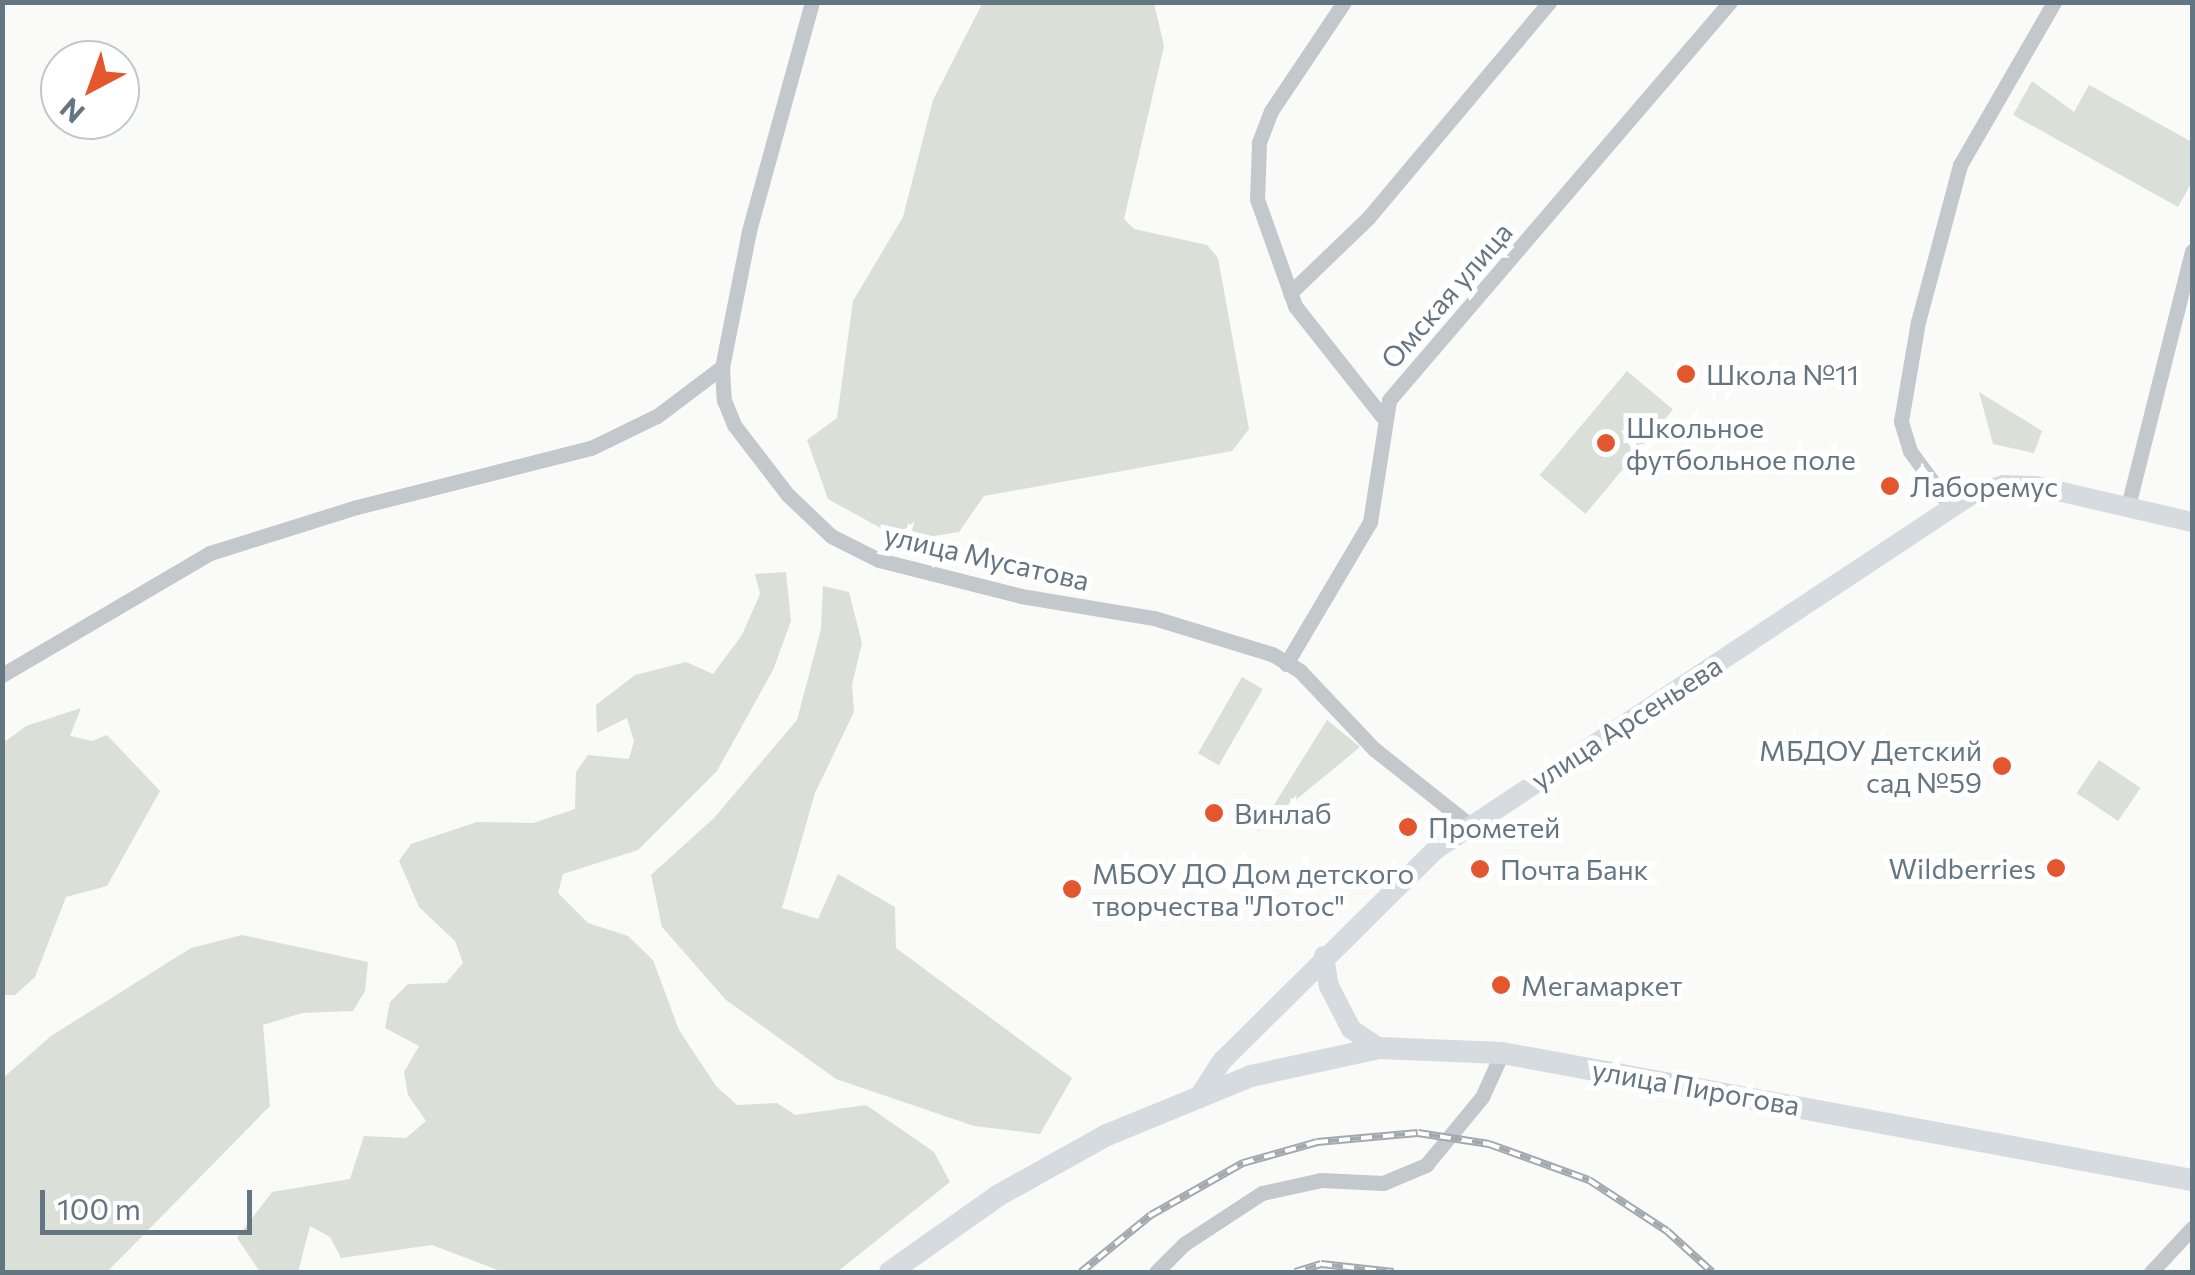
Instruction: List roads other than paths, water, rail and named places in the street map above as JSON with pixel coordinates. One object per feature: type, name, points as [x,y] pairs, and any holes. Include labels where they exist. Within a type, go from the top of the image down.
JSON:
[{"type":"main road","name":"улица Арсеньева","points":[[1200,1096],[1222,1061],[1421,862],[1470,825],[1980,490],[2019,484],[2192,522]]},
{"type":"main road","points":[[1324,956],[1329,986],[1351,1029],[1379,1048]]},
{"type":"main road","name":"улица Пирогова","points":[[890,1272],[1054,1161],[1200,1096],[1269,1071],[1379,1048],[1502,1053],[2192,1180]]},
{"type":"street","name":"улица Мусатова","points":[[812,2],[749,230],[722,367],[724,400],[734,425],[788,495],[847,548],[1021,596],[1154,618],[1251,646],[1308,678],[1374,749],[1470,825]]},
{"type":"street","points":[[1286,664],[1370,522],[1382,416],[1290,294],[1259,212],[1259,143],[1301,60],[1344,2]]},
{"type":"street","points":[[1290,294],[1368,218],[1549,2]]},
{"type":"street","name":"Омская улица","points":[[1382,416],[1730,2]]},
{"type":"street","points":[[1951,507],[1910,451],[1901,421],[1918,322],[1960,165],[2054,2]]},
{"type":"street","points":[[2128,506],[2192,251]]},
{"type":"street","points":[[2,675],[210,554],[358,507],[591,448],[656,416],[722,367]]},
{"type":"street","points":[[1156,1272],[1195,1236],[1262,1194],[1321,1180],[1383,1182],[1426,1165],[1482,1097],[1502,1053]]},
{"type":"street","points":[[2159,1269],[2192,1228]]},
{"type":"railway","points":[[1081,1272],[1151,1215],[1243,1163],[1317,1142],[1418,1133],[1489,1144],[1589,1180],[1667,1231],[1712,1272]]},
{"type":"railway","points":[[1295,1272],[1321,1264],[1394,1272]]},
{"type":"place","name":"Школа №11","points":[[1686,374]]},
{"type":"place","name":"Школьное футбольное поле","points":[[1606,443]]},
{"type":"place","name":"Лаборемус","points":[[1890,486]]},
{"type":"place","name":"МБДОУ Детский сад №59","points":[[2002,766]]},
{"type":"place","name":"Винлаб","points":[[1214,813]]},
{"type":"place","name":"Прометей","points":[[1408,827]]},
{"type":"place","name":"Wildberries","points":[[2056,868]]},
{"type":"place","name":"Почта Банк","points":[[1480,869]]},
{"type":"place","name":"МБОУ ДО Дом детского творчества \"Лотос\"","points":[[1072,889]]},
{"type":"place","name":"Мегамаркет","points":[[1501,985]]}]
